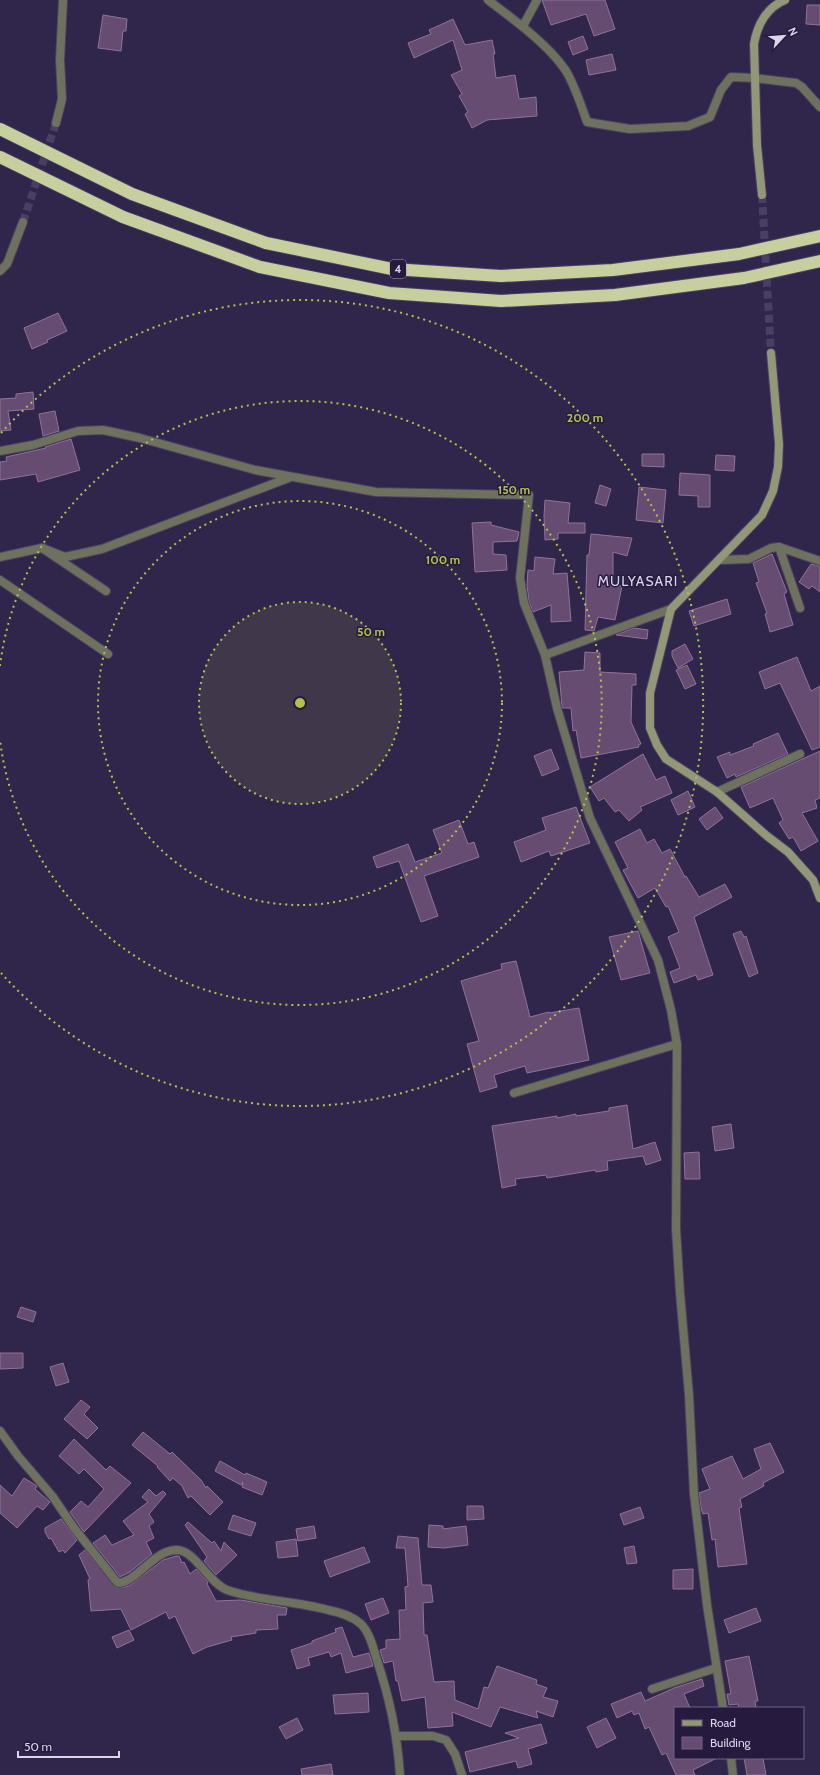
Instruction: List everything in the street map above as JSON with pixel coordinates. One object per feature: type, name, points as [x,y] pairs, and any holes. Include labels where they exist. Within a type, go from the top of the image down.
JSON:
[{"type":"highway","name":"4","points":[[0,129],[132,194],[266,243],[392,269],[501,276],[613,270],[739,254],[820,236]]},
{"type":"highway","name":"4","points":[[0,157],[123,217],[260,267],[389,293],[501,301],[615,294],[744,278],[820,261]]},
{"type":"main road","points":[[762,196],[757,145],[754,78],[756,31],[770,10],[785,0]]},
{"type":"main road","points":[[771,353],[779,444],[778,467],[773,491],[762,515],[671,609],[650,693],[650,728],[657,745],[666,759],[716,792],[798,862],[813,880],[820,898]]},
{"type":"street","points":[[56,123],[62,99],[60,60],[63,0]]},
{"type":"street","points":[[488,0],[522,26],[566,72],[587,122],[630,129],[688,126],[710,117],[721,90],[731,78],[754,78],[796,83],[802,87],[820,107]]},
{"type":"street","points":[[522,26],[537,0]]},
{"type":"street","points":[[0,270],[7,264],[23,222]]},
{"type":"street","points":[[0,451],[33,445],[78,431],[104,430],[140,438],[255,470],[376,492],[529,495],[520,578],[528,615],[544,656],[558,715],[590,818],[658,960],[671,1010],[677,1044],[676,1228],[679,1286],[689,1395],[694,1494],[722,1707]]},
{"type":"street","points":[[0,557],[42,548],[65,557],[102,549],[292,477]]},
{"type":"street","points":[[719,560],[749,559],[771,548],[779,546],[820,560]]},
{"type":"street","points":[[779,546],[800,608]]},
{"type":"street","points":[[42,548],[106,591]]},
{"type":"street","points":[[0,580],[108,654]]},
{"type":"street","points":[[544,656],[671,609]]},
{"type":"street","points":[[716,792],[800,754]]},
{"type":"street","points":[[514,1093],[677,1044]]},
{"type":"street","points":[[0,1431],[18,1456],[53,1497],[117,1582],[127,1581],[149,1562],[163,1554],[180,1550],[187,1553],[214,1581],[228,1591],[328,1610],[350,1618],[361,1624],[368,1635],[386,1685],[397,1736],[400,1775]]},
{"type":"street","points":[[652,1689],[716,1668]]},
{"type":"street","points":[[397,1736],[433,1736],[446,1740],[455,1754],[462,1775]]},
{"type":"street","points":[[731,1759],[733,1775]]},
{"type":"building","points":[[542,0],[605,0],[615,29],[594,36],[586,14],[551,25]]},
{"type":"building","points":[[807,5],[820,5],[820,25],[806,24]]},
{"type":"building","points":[[103,15],[127,19],[126,31],[123,31],[121,51],[98,48]]},
{"type":"building","points":[[453,19],[465,45],[492,40],[495,54],[493,54],[496,78],[515,75],[519,99],[536,97],[537,116],[487,120],[472,128],[465,114],[468,112],[459,96],[462,94],[451,75],[462,70],[453,40],[414,58],[408,43],[431,34],[429,30]]},
{"type":"building","points":[[583,36],[588,49],[573,55],[568,42]]},
{"type":"building","points":[[612,54],[616,70],[589,75],[586,60]]},
{"type":"building","points":[[58,313],[67,331],[32,349],[24,328]]},
{"type":"building","points":[[33,392],[34,409],[8,411],[11,430],[0,431],[0,399],[16,398],[16,394]]},
{"type":"building","points":[[55,411],[59,431],[43,436],[39,414]]},
{"type":"building","points":[[71,439],[80,470],[38,482],[36,474],[0,480],[0,462],[7,461],[6,457],[46,448],[45,447]]},
{"type":"building","points":[[642,454],[664,454],[664,467],[642,466]]},
{"type":"building","points":[[716,455],[735,456],[734,471],[715,470]]},
{"type":"building","points":[[680,473],[710,475],[710,507],[698,507],[698,496],[679,495]]},
{"type":"building","points":[[600,485],[611,489],[606,506],[595,503]]},
{"type":"building","points":[[639,487],[666,490],[663,523],[636,520]]},
{"type":"building","points":[[545,500],[570,503],[568,523],[585,523],[585,533],[558,533],[558,539],[545,540]]},
{"type":"building","points":[[491,522],[491,525],[519,532],[517,541],[493,542],[493,554],[506,555],[507,570],[475,572],[472,523]]},
{"type":"building","points":[[591,534],[632,538],[627,556],[613,552],[613,585],[622,586],[615,620],[598,617],[594,631],[585,630],[587,555],[589,555]]},
{"type":"building","points":[[772,554],[787,592],[784,594],[793,625],[770,632],[765,614],[767,613],[756,583],[759,582],[753,563]]},
{"type":"building","points":[[535,557],[555,559],[553,574],[567,573],[571,621],[551,622],[551,605],[533,612],[529,602],[527,585],[528,570],[534,571]]},
{"type":"building","points":[[811,564],[820,566],[820,592],[812,586],[809,589],[799,582]]},
{"type":"building","points":[[727,599],[731,614],[694,626],[689,611]]},
{"type":"building","points":[[634,628],[648,630],[647,639],[616,635]]},
{"type":"building","points":[[685,644],[693,659],[678,668],[672,656],[672,651]]},
{"type":"building","points":[[585,652],[600,653],[600,672],[636,674],[636,685],[632,685],[631,722],[641,744],[638,745],[639,747],[581,758],[576,730],[573,731],[571,708],[562,707],[559,672],[584,670]]},
{"type":"building","points":[[797,657],[811,691],[820,686],[820,747],[812,750],[780,683],[765,689],[759,672]]},
{"type":"building","points":[[687,665],[696,684],[685,689],[676,670]]},
{"type":"building","points":[[778,733],[788,754],[736,777],[735,774],[727,778],[717,757],[730,752],[730,755],[754,746],[753,744]]},
{"type":"building","points":[[551,749],[559,769],[542,776],[534,756]]},
{"type":"building","points":[[820,751],[820,798],[815,800],[817,808],[802,813],[818,841],[801,851],[793,837],[789,839],[779,823],[783,820],[773,798],[750,808],[741,787]]},
{"type":"building","points":[[643,754],[656,780],[665,776],[672,793],[640,807],[642,810],[629,821],[619,810],[615,812],[604,798],[599,801],[590,787]]},
{"type":"building","points":[[688,791],[695,807],[678,815],[671,800]]},
{"type":"building","points":[[576,807],[590,843],[551,856],[549,851],[521,862],[514,842],[546,830],[542,818]]},
{"type":"building","points":[[715,807],[723,818],[707,830],[699,819]]},
{"type":"building","points":[[459,820],[468,844],[474,842],[479,857],[424,876],[438,916],[421,922],[399,861],[377,868],[373,857],[408,844],[415,862],[442,853],[433,830]]},
{"type":"building","points":[[640,829],[647,843],[654,839],[662,853],[670,849],[685,877],[686,876],[699,897],[725,884],[732,897],[694,917],[713,975],[698,980],[696,975],[674,983],[670,972],[680,968],[668,937],[679,932],[668,906],[666,907],[655,888],[638,898],[623,870],[628,868],[615,842]]},
{"type":"building","points":[[638,931],[650,973],[621,980],[609,937]]},
{"type":"building","points":[[741,931],[744,937],[746,936],[758,973],[749,977],[733,934]]},
{"type":"building","points":[[516,961],[530,1017],[549,1012],[579,1008],[589,1060],[527,1073],[525,1066],[494,1075],[497,1087],[480,1092],[467,1044],[479,1041],[461,981],[502,969],[501,964]]},
{"type":"building","points":[[627,1105],[633,1149],[655,1142],[661,1160],[646,1165],[643,1156],[607,1161],[608,1170],[596,1172],[595,1170],[547,1178],[546,1175],[515,1179],[516,1185],[502,1188],[492,1126],[557,1116],[557,1118],[576,1114],[576,1116],[609,1111],[609,1108]]},
{"type":"building","points":[[731,1124],[734,1148],[715,1151],[712,1127]]},
{"type":"building","points":[[699,1152],[700,1179],[685,1179],[684,1153]]},
{"type":"building","points":[[21,1307],[36,1312],[33,1322],[17,1317]]},
{"type":"building","points":[[0,1353],[23,1353],[23,1368],[0,1369]]},
{"type":"building","points":[[63,1363],[69,1382],[56,1386],[50,1367]]},
{"type":"building","points":[[81,1400],[90,1407],[84,1414],[98,1428],[87,1439],[64,1419]]},
{"type":"building","points":[[143,1432],[170,1454],[172,1452],[201,1480],[206,1488],[207,1486],[223,1502],[210,1515],[191,1496],[188,1498],[182,1486],[173,1478],[170,1481],[157,1467],[158,1466],[132,1445]]},
{"type":"building","points":[[74,1439],[106,1470],[110,1466],[131,1483],[84,1532],[70,1512],[81,1501],[88,1507],[104,1489],[84,1469],[79,1474],[59,1456]]},
{"type":"building","points":[[770,1443],[784,1472],[763,1483],[764,1486],[740,1499],[742,1507],[739,1508],[747,1564],[718,1567],[715,1539],[712,1540],[708,1513],[703,1514],[701,1508],[699,1493],[710,1489],[702,1469],[732,1456],[743,1479],[761,1469],[754,1449]]},
{"type":"building","points":[[220,1461],[245,1475],[246,1473],[267,1482],[262,1495],[242,1487],[243,1482],[241,1485],[215,1471]]},
{"type":"building","points":[[24,1478],[37,1486],[35,1489],[50,1502],[43,1510],[37,1506],[17,1528],[0,1513],[0,1485],[12,1496]]},
{"type":"building","points":[[149,1489],[156,1496],[163,1491],[166,1494],[149,1514],[154,1522],[149,1526],[154,1538],[146,1542],[152,1554],[130,1572],[120,1577],[93,1543],[105,1535],[112,1545],[134,1535],[123,1521],[148,1502],[142,1497]]},
{"type":"building","points":[[467,1506],[483,1506],[484,1519],[467,1520]]},
{"type":"building","points":[[640,1507],[644,1518],[624,1525],[620,1514]]},
{"type":"building","points":[[233,1515],[256,1523],[251,1536],[228,1529]]},
{"type":"building","points":[[61,1519],[77,1540],[65,1553],[63,1550],[59,1552],[51,1538],[49,1539],[45,1532],[45,1528]]},
{"type":"building","points":[[188,1522],[212,1543],[214,1541],[221,1551],[224,1542],[237,1555],[216,1575],[204,1561],[207,1557],[185,1525]]},
{"type":"building","points":[[429,1525],[443,1526],[443,1529],[466,1526],[468,1545],[444,1548],[428,1547]]},
{"type":"building","points":[[314,1526],[316,1538],[298,1541],[296,1529]]},
{"type":"building","points":[[398,1536],[418,1538],[422,1585],[431,1585],[433,1602],[423,1603],[424,1635],[427,1635],[434,1682],[454,1681],[455,1700],[478,1709],[484,1687],[488,1688],[497,1666],[537,1680],[536,1684],[547,1688],[543,1697],[558,1701],[553,1717],[536,1711],[538,1718],[500,1707],[491,1727],[452,1712],[453,1726],[428,1728],[425,1697],[402,1701],[398,1681],[396,1681],[393,1661],[384,1663],[380,1650],[386,1648],[386,1640],[400,1639],[399,1610],[406,1610],[405,1587],[408,1586],[405,1548],[396,1548]]},
{"type":"building","points":[[296,1539],[298,1556],[278,1558],[276,1542]]},
{"type":"building","points":[[634,1546],[637,1563],[627,1564],[624,1548]]},
{"type":"building","points":[[364,1547],[370,1562],[330,1577],[324,1561]]},
{"type":"building","points":[[85,1550],[117,1588],[129,1586],[163,1560],[179,1556],[190,1574],[196,1569],[208,1582],[207,1584],[216,1601],[241,1600],[287,1608],[286,1615],[277,1615],[278,1629],[256,1630],[256,1633],[231,1637],[232,1640],[207,1647],[193,1654],[175,1616],[169,1619],[166,1612],[131,1630],[121,1609],[91,1611],[88,1580],[90,1579],[79,1555]]},
{"type":"building","points":[[693,1569],[693,1589],[673,1589],[673,1570]]},
{"type":"building","points":[[383,1598],[389,1613],[371,1620],[365,1604]]},
{"type":"building","points":[[756,1608],[761,1621],[729,1633],[724,1620]]},
{"type":"building","points":[[342,1627],[353,1657],[369,1653],[373,1666],[346,1673],[341,1653],[331,1657],[329,1652],[308,1658],[310,1665],[297,1669],[291,1650],[312,1643],[312,1641],[336,1632],[335,1629]]},
{"type":"building","points":[[129,1630],[134,1640],[117,1648],[112,1637]]},
{"type":"building","points":[[749,1656],[758,1701],[755,1701],[756,1707],[739,1707],[738,1704],[729,1705],[727,1694],[731,1694],[725,1661]]},
{"type":"building","points":[[702,1679],[704,1686],[684,1694],[690,1707],[674,1707],[674,1759],[715,1759],[693,1770],[695,1775],[676,1775],[666,1753],[662,1755],[649,1727],[645,1729],[639,1713],[634,1715],[632,1711],[617,1718],[611,1704],[641,1692],[645,1701],[674,1688]]},
{"type":"building","points":[[368,1693],[369,1712],[335,1714],[333,1695]]},
{"type":"building","points":[[297,1718],[303,1730],[286,1739],[279,1727]]},
{"type":"building","points":[[606,1718],[616,1738],[597,1748],[587,1727]]},
{"type":"building","points":[[541,1724],[547,1743],[528,1749],[532,1764],[518,1768],[516,1761],[470,1772],[465,1752],[519,1738],[505,1733]]},
{"type":"building","points":[[744,1759],[763,1759],[766,1775],[747,1775]]},
{"type":"building","points":[[331,1764],[333,1775],[302,1775],[301,1769]]},
{"type":"tunnel","points":[[23,222],[56,123]]},
{"type":"tunnel","points":[[762,195],[771,353]]},
{"type":"district","name":"MULYASARI","points":[[638,581]]}]
